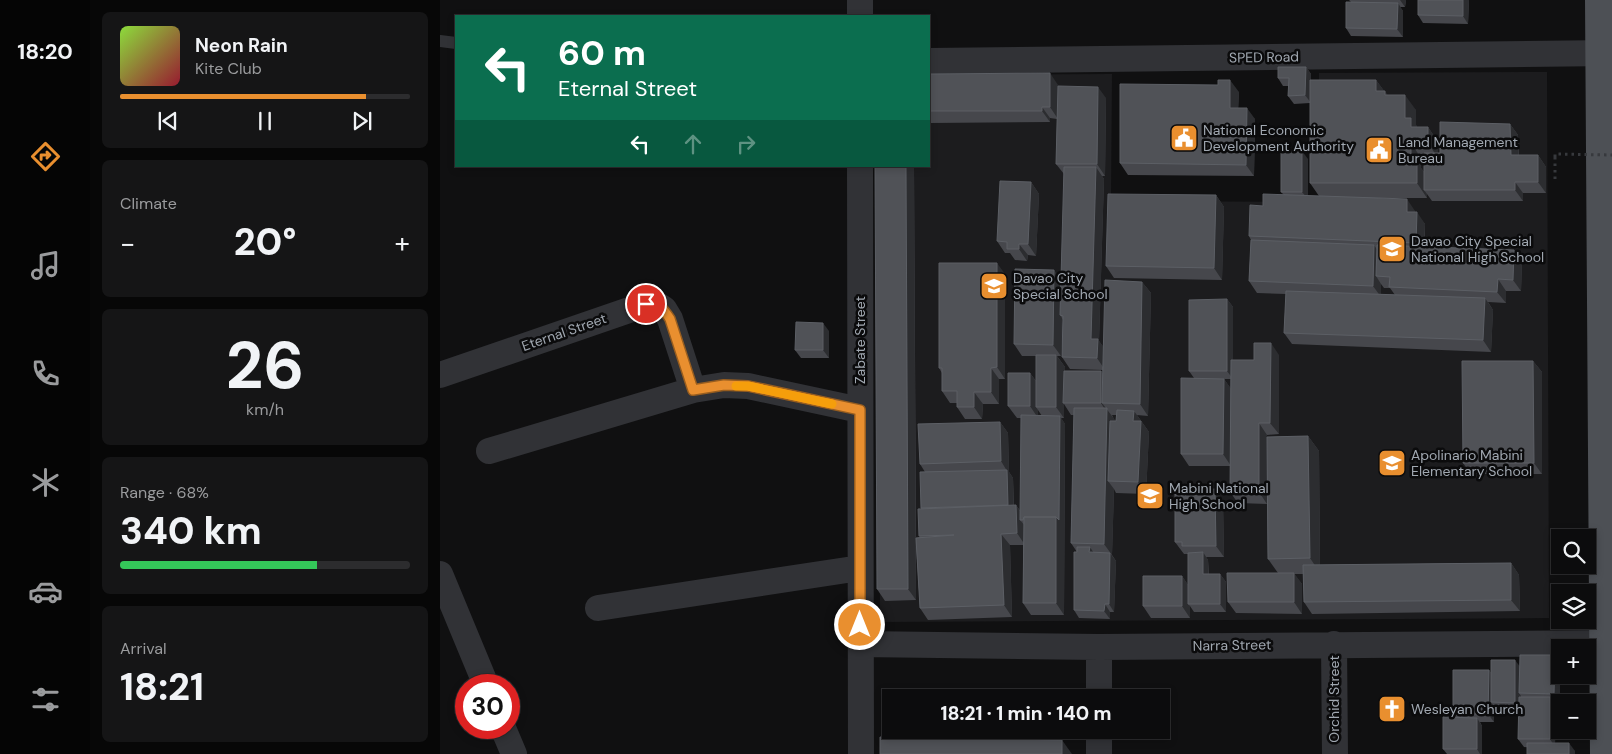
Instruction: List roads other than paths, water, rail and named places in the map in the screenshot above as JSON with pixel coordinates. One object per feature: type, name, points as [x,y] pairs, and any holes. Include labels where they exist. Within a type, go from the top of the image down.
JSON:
[{"type":"main road","points":[[1599,0],[1606,54],[1608,643],[1606,750]]},
{"type":"street","points":[[860,0],[860,15]]},
{"type":"street","name":"SPED Road","points":[[930,61],[1606,54]]},
{"type":"street","name":"Zabate Street","points":[[860,167],[861,754]]},
{"type":"street","name":"Eternal Street","points":[[440,375],[635,308],[656,304],[664,309],[670,319],[693,390]]},
{"type":"street","points":[[489,451],[693,390],[724,385],[748,386],[860,410]]},
{"type":"street","points":[[598,608],[860,568]]},
{"type":"street","points":[[440,574],[481,674]]},
{"type":"street","name":"Narra Street","points":[[860,644],[1099,647],[1608,643]]},
{"type":"street","name":"Orchid Street","points":[[1334,644],[1335,754]]},
{"type":"street","points":[[1099,647],[1099,689]]},
{"type":"street","points":[[508,739],[514,754]]},
{"type":"street","points":[[1099,739],[1099,754]]},
{"type":"lane","points":[[440,41],[455,43]]},
{"type":"place","name":"National Economic Development Authority","points":[[1184,138]]},
{"type":"place","name":"Land Management Bureau","points":[[1379,150]]},
{"type":"place","name":"Davao City Special National High School","points":[[1392,249]]},
{"type":"place","name":"Davao City Special School","points":[[994,286]]},
{"type":"place","name":"Apolinario Mabini Elementary School","points":[[1392,463]]},
{"type":"place","name":"Mabini National High School","points":[[1150,496]]},
{"type":"place","name":"Wesleyan Church","points":[[1392,709]]}]
